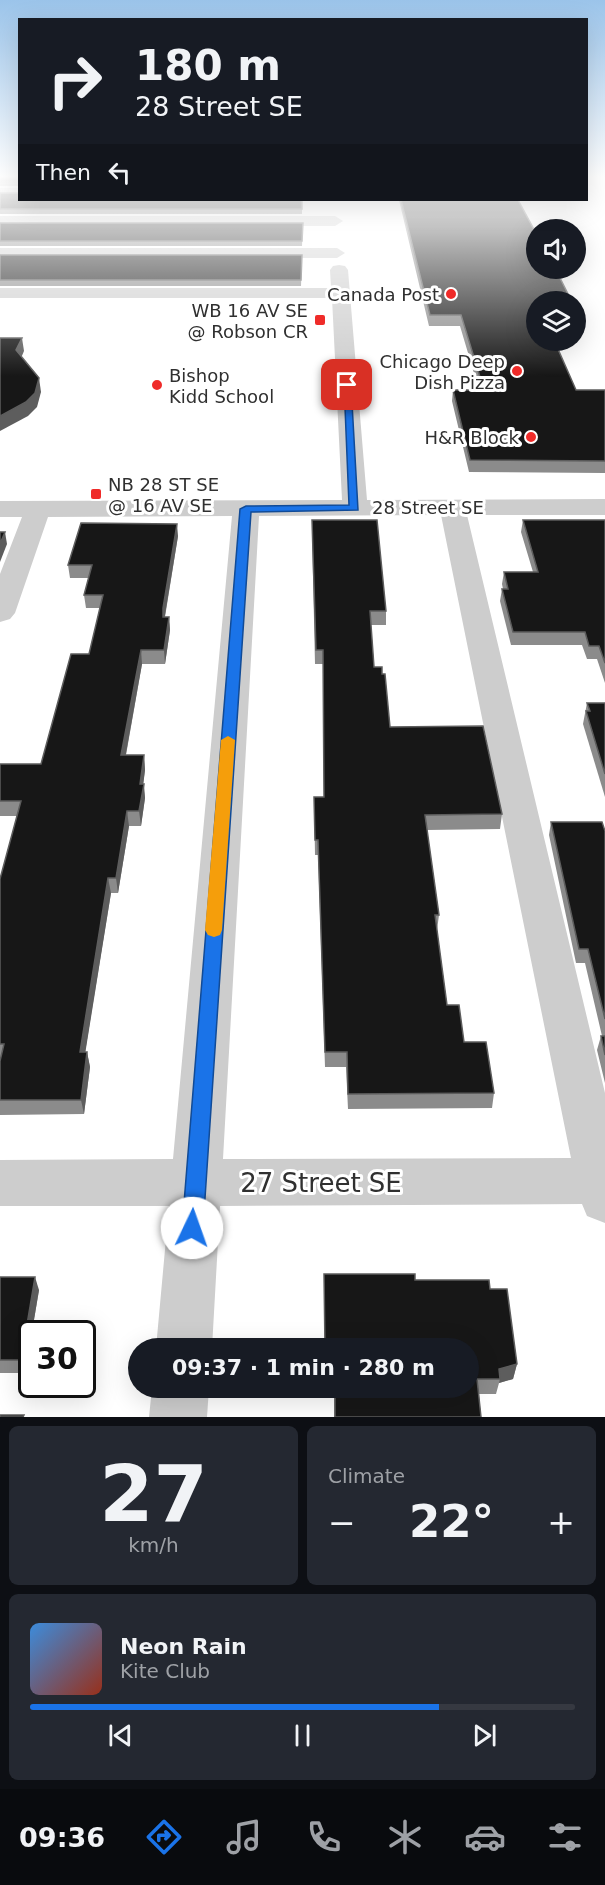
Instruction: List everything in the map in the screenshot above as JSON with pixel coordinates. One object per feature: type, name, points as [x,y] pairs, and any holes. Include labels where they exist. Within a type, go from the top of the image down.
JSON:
[{"type":"street","points":[[336,243],[355,508]]},
{"type":"street","points":[[0,253],[337,253]]},
{"type":"street","points":[[0,293],[340,293]]},
{"type":"street","points":[[452,507],[604,1187]]},
{"type":"street","name":"28 Street SE","points":[[0,509],[605,507]]},
{"type":"street","points":[[0,613],[38,509]]},
{"type":"street","points":[[185,1338],[246,509]]},
{"type":"street","name":"27 Street SE","points":[[0,1183],[604,1187]]},
{"type":"street","points":[[178,1417],[180,1398]]},
{"type":"building","points":[[412,243],[526,243],[526,279],[560,279],[566,291],[526,291],[526,351],[559,351],[576,390],[605,390],[605,461],[470,460],[453,390],[484,390],[461,315],[430,315]]},
{"type":"building","points":[[0,255],[302,255],[301,280],[0,280]]},
{"type":"building","points":[[0,338],[22,338],[16,350],[39,378],[35,393],[26,402],[0,416]]},
{"type":"building","points":[[312,520],[377,520],[386,611],[370,611],[374,667],[382,667],[382,674],[385,674],[390,727],[483,726],[502,814],[425,815],[439,915],[435,915],[447,1005],[459,1005],[464,1042],[486,1042],[494,1093],[348,1094],[347,1052],[325,1052],[318,840],[315,840],[314,797],[324,797],[323,650],[316,650]]},
{"type":"building","points":[[523,520],[605,520],[605,663],[599,646],[589,646],[585,632],[513,632],[502,589],[508,589],[504,572],[538,572]]},
{"type":"building","points":[[81,523],[177,524],[163,608],[163,617],[169,617],[164,650],[141,650],[121,755],[144,755],[140,784],[144,784],[139,811],[127,811],[116,878],[108,878],[80,1052],[87,1052],[81,1100],[0,1100],[0,1061],[4,1044],[0,1044],[0,879],[21,801],[0,801],[0,764],[41,764],[71,654],[89,654],[103,595],[84,595],[92,565],[68,565]]},
{"type":"building","points":[[0,532],[5,532],[0,544]]},
{"type":"building","points":[[587,703],[605,703],[605,774],[586,711],[590,711]]},
{"type":"building","points":[[551,822],[602,822],[605,831],[605,1019],[588,949],[579,949]]},
{"type":"building","points":[[601,1036],[605,1036],[605,1055]]},
{"type":"building","points":[[324,1274],[415,1274],[415,1280],[489,1280],[490,1289],[507,1289],[517,1364],[499,1369],[500,1379],[479,1379],[479,1338],[325,1338]]},
{"type":"building","points":[[0,1277],[35,1277],[28,1320],[18,1320],[18,1360],[0,1360]]},
{"type":"building","points":[[335,1398],[479,1398],[481,1417],[335,1417]]},
{"type":"building","points":[[0,1415],[24,1415],[23,1417],[0,1417]]},
{"type":"slow traffic","points":[[214,930],[228,740]]},
{"type":"place","name":"Canada Post","points":[[451,294]]},
{"type":"place","name":"WB 16 AV SE @ Robson CR","points":[[320,320]]},
{"type":"place","name":"Chicago Deep Dish Pizza","points":[[517,371]]},
{"type":"place","name":"Bishop Kidd School","points":[[157,385]]},
{"type":"place","name":"H&R Block","points":[[531,437]]},
{"type":"place","name":"NB 28 ST SE @ 16 AV SE","points":[[96,494]]},
{"type":"route","points":[[192,1228],[246,509],[355,508],[347,385]]}]
